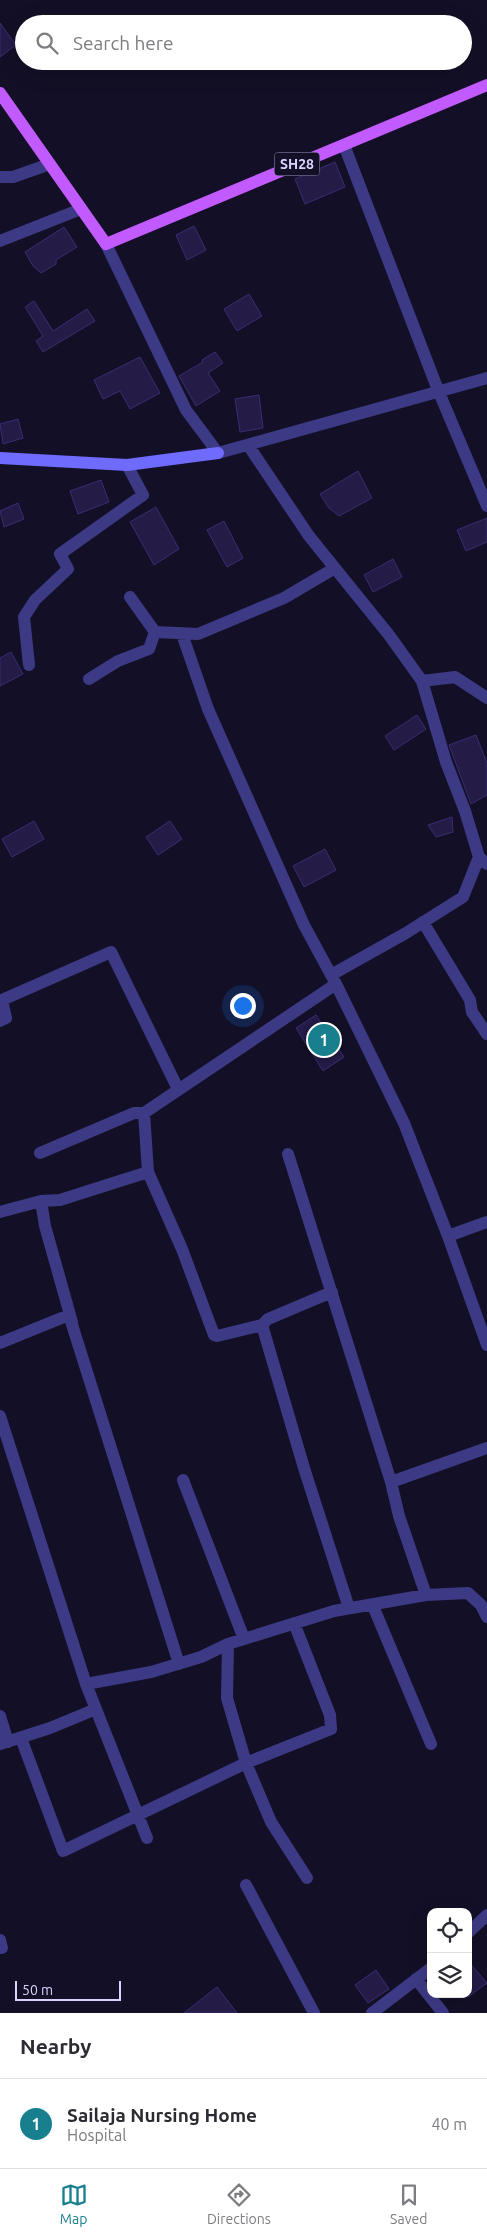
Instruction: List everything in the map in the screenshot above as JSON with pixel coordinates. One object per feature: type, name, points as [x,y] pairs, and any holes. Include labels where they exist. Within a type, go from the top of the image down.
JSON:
[{"type":"main road","name":"SH28","points":[[106,244],[487,85]]},
{"type":"main road","points":[[0,93],[106,244]]},
{"type":"street","points":[[344,144],[438,390],[487,506]]},
{"type":"street","points":[[0,177],[13,176],[50,164]]},
{"type":"street","points":[[0,240],[81,209]]},
{"type":"street","points":[[106,244],[186,410],[218,453]]},
{"type":"street","points":[[0,458],[127,465],[218,453],[438,390],[487,378]]},
{"type":"street","points":[[40,1153],[134,1113],[144,1113],[333,979],[463,897],[483,860],[446,762],[422,681],[309,536],[248,445]]},
{"type":"street","points":[[29,665],[24,617],[35,600],[68,569],[60,554],[143,496],[127,465]]},
{"type":"street","points":[[155,632],[198,634],[284,598],[335,568]]},
{"type":"street","points":[[130,597],[155,632]]},
{"type":"street","points":[[88,679],[118,662],[148,649],[155,632]]},
{"type":"street","points":[[182,634],[208,709],[304,925],[333,979],[404,1123],[448,1236],[487,1345]]},
{"type":"street","points":[[422,681],[456,677],[487,698]]},
{"type":"street","points":[[423,922],[470,1000],[472,1012],[487,1034]]},
{"type":"street","points":[[0,1021],[6,1018],[2,1000],[111,952],[178,1089]]},
{"type":"street","points":[[144,1113],[148,1172],[182,1249],[214,1335],[217,1336],[262,1326],[268,1319],[332,1292]]},
{"type":"street","points":[[288,1154],[426,1595]]},
{"type":"street","points":[[0,1212],[41,1201],[60,1200],[148,1172]]},
{"type":"street","points":[[41,1201],[59,1278],[80,1352]]},
{"type":"street","points":[[448,1236],[487,1222]]},
{"type":"street","points":[[0,1343],[69,1315],[178,1664]]},
{"type":"street","points":[[262,1326],[348,1608]]},
{"type":"street","points":[[0,1416],[86,1684],[147,1838]]},
{"type":"street","points":[[391,1482],[487,1448]]},
{"type":"street","points":[[183,1480],[244,1639]]},
{"type":"street","points":[[86,1684],[151,1672],[201,1658],[228,1644],[348,1608],[373,1606],[426,1595],[468,1593],[481,1605],[487,1617]]},
{"type":"street","points":[[373,1606],[431,1744]]},
{"type":"street","points":[[21,1738],[63,1851],[246,1763],[331,1728],[330,1715],[294,1623]]},
{"type":"street","points":[[228,1644],[227,1698],[246,1763],[272,1822],[307,1878]]},
{"type":"street","points":[[0,1716],[4,1743],[96,1709]]},
{"type":"street","points":[[246,1885],[314,2013]]},
{"type":"street","points":[[472,1928],[487,1915]]},
{"type":"street","points":[[372,2013],[427,1971]]},
{"type":"street","points":[[416,1979],[443,2013]]},
{"type":"building","points":[[0,23],[15,46],[0,57]]},
{"type":"building","points":[[335,162],[345,187],[305,204],[295,179]]},
{"type":"building","points":[[194,226],[206,250],[187,260],[176,235]]},
{"type":"building","points":[[64,227],[77,247],[56,260],[56,264],[41,273],[33,266],[25,252]]},
{"type":"building","points":[[249,294],[262,316],[237,331],[224,309]]},
{"type":"building","points":[[34,301],[53,331],[87,309],[95,321],[43,352],[36,341],[43,336],[25,307]]},
{"type":"building","points":[[215,352],[223,363],[208,373],[220,391],[196,406],[179,376],[203,362],[202,360]]},
{"type":"building","points":[[140,357],[160,393],[130,409],[120,391],[103,399],[94,380]]},
{"type":"building","points":[[259,395],[263,428],[240,432],[235,399]]},
{"type":"building","points":[[18,419],[23,438],[3,444],[0,424]]},
{"type":"building","points":[[358,471],[372,498],[339,516],[329,508],[320,494]]},
{"type":"building","points":[[101,480],[109,502],[78,514],[70,491]]},
{"type":"building","points":[[18,503],[24,519],[4,527],[0,511]]},
{"type":"building","points":[[156,507],[179,549],[154,565],[130,522]]},
{"type":"building","points":[[487,518],[487,542],[466,551],[457,530]]},
{"type":"building","points":[[224,521],[243,558],[227,567],[207,530]]},
{"type":"building","points":[[393,559],[402,577],[373,592],[364,575]]},
{"type":"building","points":[[11,652],[23,674],[0,686],[0,658]]},
{"type":"building","points":[[417,715],[426,729],[394,750],[385,736]]},
{"type":"building","points":[[476,735],[487,763],[487,795],[471,804],[449,745]]},
{"type":"building","points":[[452,817],[453,832],[436,837],[428,825]]},
{"type":"building","points":[[34,821],[44,839],[12,857],[2,839]]},
{"type":"building","points":[[170,821],[182,839],[158,855],[146,837]]},
{"type":"building","points":[[325,849],[336,870],[304,887],[293,866]]},
{"type":"building","points":[[316,1015],[344,1057],[323,1071],[296,1028]]},
{"type":"building","points":[[472,1966],[487,1983],[472,1994]]},
{"type":"building","points":[[376,1970],[389,1989],[368,2003],[355,1985]]},
{"type":"building","points":[[217,1987],[237,2013],[184,2013]]},
{"type":"place","name":"Sailaja Nursing Home","points":[[324,1040]]}]
